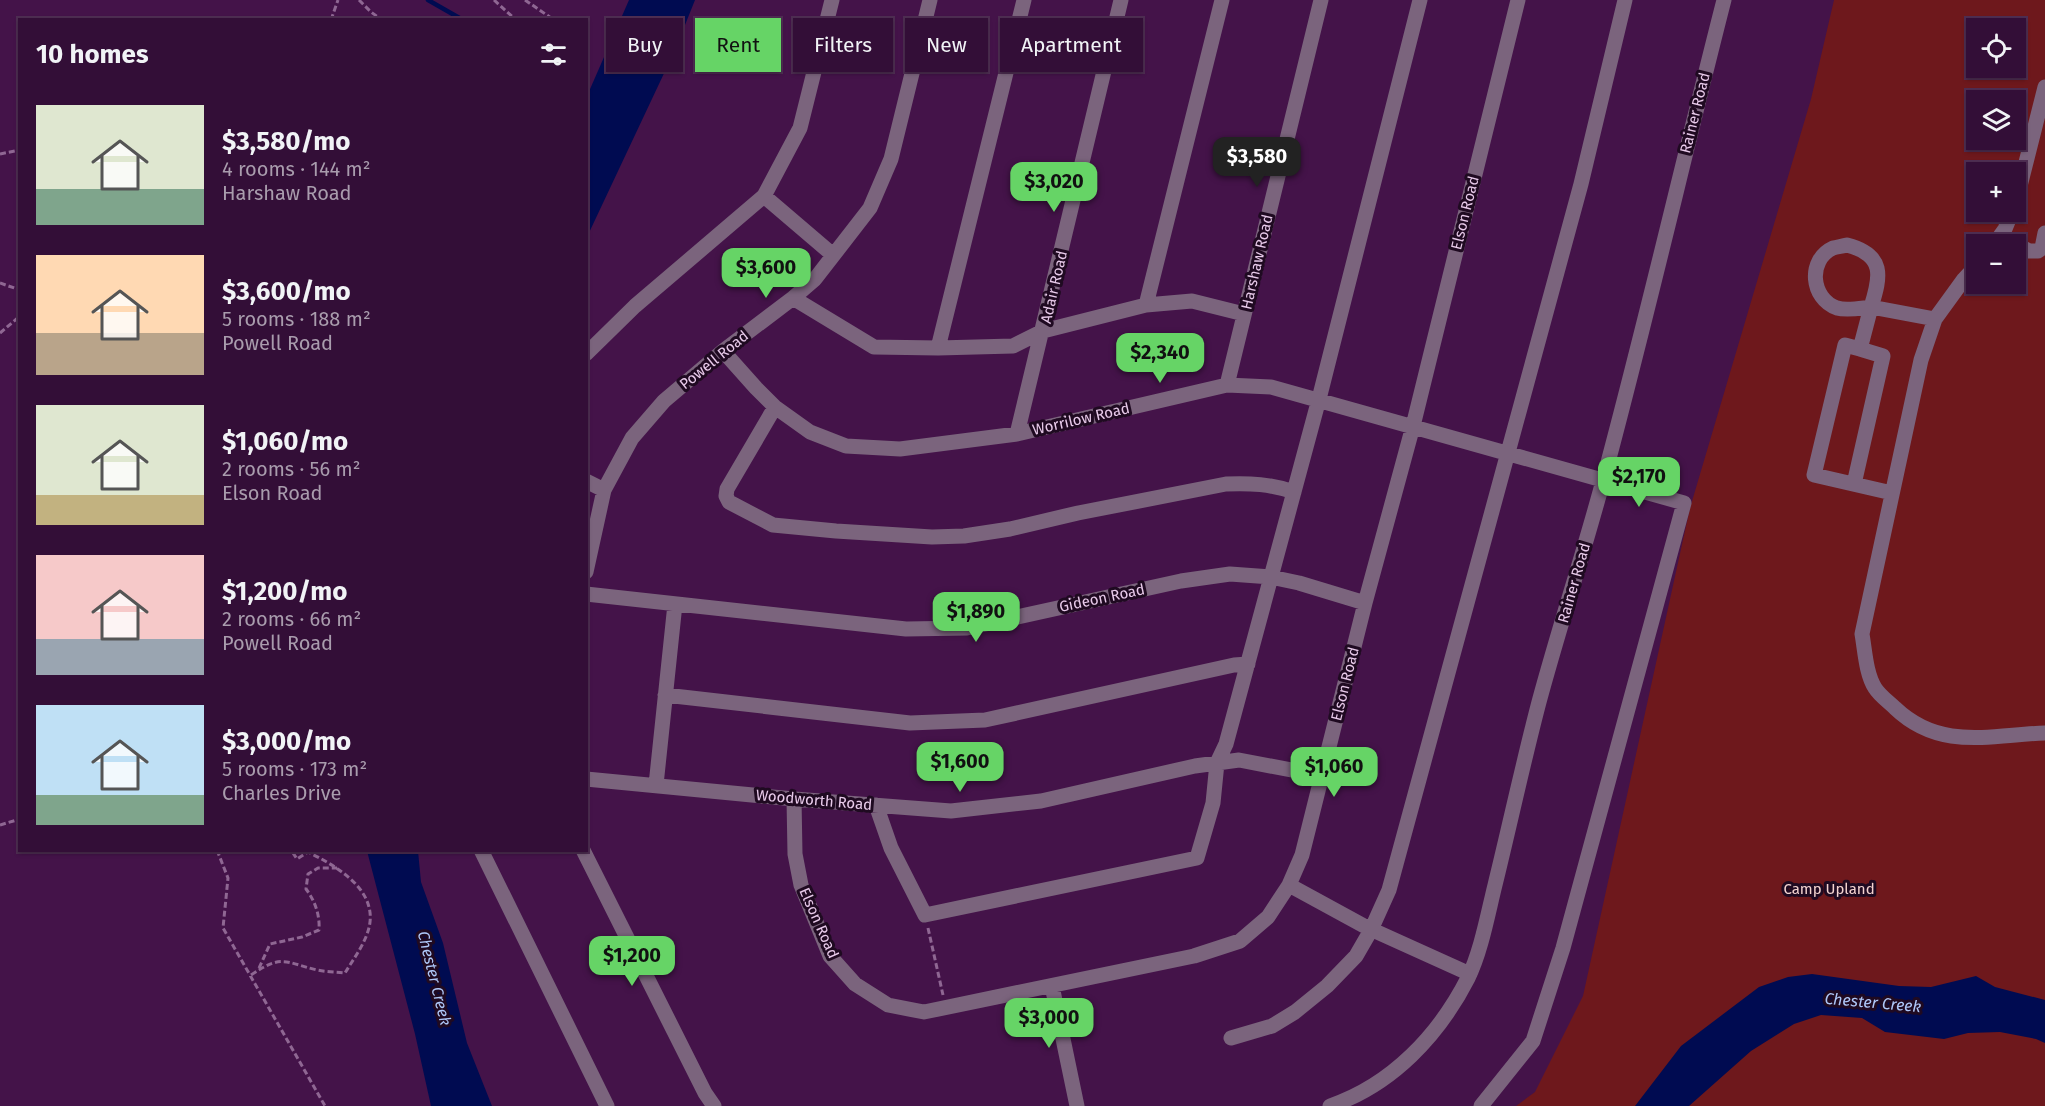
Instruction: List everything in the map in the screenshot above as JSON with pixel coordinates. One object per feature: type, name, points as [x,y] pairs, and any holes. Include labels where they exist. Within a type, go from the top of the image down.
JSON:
[{"type":"street","points":[[588,352],[635,306],[764,196],[800,128],[832,0]]},
{"type":"street","name":"Powell Road","points":[[588,563],[604,490],[632,438],[657,408],[723,351],[815,279],[870,208],[891,159],[930,0]]},
{"type":"street","points":[[938,348],[1024,0]]},
{"type":"street","name":"Adair Road","points":[[1017,434],[1121,0]]},
{"type":"street","points":[[1146,305],[1222,0]]},
{"type":"street","name":"Harshaw Road","points":[[1227,385],[1321,0]]},
{"type":"street","points":[[876,805],[891,848],[925,915],[1197,858],[1214,803],[1217,763],[1226,744],[1319,399],[1420,0]]},
{"type":"street","name":"Elson Road","points":[[794,799],[795,854],[801,885],[830,956],[855,984],[888,1005],[924,1012],[1194,956],[1240,940],[1268,917],[1289,885],[1302,855],[1365,603],[1413,426],[1518,0]]},
{"type":"street","points":[[1230,1038],[1272,1026],[1295,1012],[1327,986],[1349,963],[1371,930],[1389,891],[1581,183],[1625,0]]},
{"type":"street","name":"Rainer Road","points":[[1330,1106],[1348,1100],[1376,1083],[1424,1044],[1456,999],[1470,974],[1486,922],[1539,703],[1603,481],[1724,0]]},
{"type":"street","points":[[2026,162],[2045,87]]},
{"type":"street","points":[[764,196],[833,255]]},
{"type":"street","points":[[2026,250],[2038,251],[2042,248],[2045,233]]},
{"type":"street","points":[[1860,349],[1871,307],[1879,274],[1874,259],[1862,249],[1847,245],[1832,249],[1821,259],[1815,273],[1816,288],[1825,301],[1838,308],[1871,307],[1935,319]]},
{"type":"street","points":[[1966,277],[1935,319],[1921,360],[1862,634],[1868,668],[1875,689],[1908,720],[1953,737],[1983,739],[2045,733]]},
{"type":"street","points":[[793,298],[874,347],[938,348],[1013,345],[1043,331],[1146,305],[1192,301],[1244,314]]},
{"type":"street","points":[[1854,484],[1883,356],[1845,345],[1814,475],[1892,493]]},
{"type":"street","name":"Worrilow Road","points":[[723,351],[775,407],[810,432],[846,446],[900,448],[1017,434],[1227,385],[1271,387],[1684,503],[1563,948],[1533,1041],[1481,1106]]},
{"type":"street","points":[[775,407],[726,496],[729,502],[738,508],[773,525],[932,537],[964,536],[1010,529],[1226,484],[1272,485],[1294,492]]},
{"type":"street","points":[[588,482],[604,490]]},
{"type":"street","name":"Gideon Road","points":[[588,594],[906,629],[967,628],[1181,581],[1230,574],[1271,577],[1299,583],[1365,603]]},
{"type":"street","points":[[656,785],[675,604]]},
{"type":"street","points":[[665,695],[910,723],[975,721],[1132,689],[1234,665],[1248,664]]},
{"type":"street","name":"Woodworth Road","points":[[588,779],[951,811],[1041,801],[1195,766],[1239,760],[1323,776]]},
{"type":"street","points":[[482,852],[606,1106]]},
{"type":"street","points":[[584,852],[705,1093],[714,1106]]},
{"type":"street","points":[[1289,885],[1371,930],[1470,974]]},
{"type":"street","points":[[1052,986],[1077,1106]]},
{"type":"path","points":[[332,18],[338,0]]},
{"type":"path","points":[[359,0],[379,18]]},
{"type":"path","points":[[494,0],[514,18]]},
{"type":"path","points":[[525,0],[551,18]]},
{"type":"path","points":[[0,154],[18,150]]},
{"type":"path","points":[[0,283],[18,289]]},
{"type":"path","points":[[0,333],[18,318]]},
{"type":"path","points":[[0,825],[18,820]]},
{"type":"path","points":[[218,852],[228,878],[223,928],[325,1106]]},
{"type":"path","points":[[250,975],[277,961],[295,962],[318,971],[345,973],[365,939],[370,923],[369,906],[361,890],[339,868],[308,852],[297,859],[292,852]]},
{"type":"path","points":[[259,969],[270,944],[302,937],[319,930],[314,899],[306,890],[308,874],[318,868],[339,868]]},
{"type":"path","points":[[925,915],[945,1007]]},
{"type":"green space","name":"Camp Upland","points":[[1834,0],[2045,0],[2045,1106],[1516,1106],[1535,1092],[1583,996],[1690,508],[1811,99]]},
{"type":"water","points":[[629,0],[695,0],[683,30],[683,18],[621,18]]},
{"type":"water","points":[[606,53],[606,72],[665,72],[588,235],[588,94]]},
{"type":"water","name":"Chester Creek","points":[[367,852],[418,852],[421,882],[443,943],[467,1043],[492,1106],[431,1106],[415,1034]]},
{"type":"water","name":"Chester Creek","points":[[1812,974],[1899,986],[1931,987],[1976,976],[1995,987],[2045,1000],[2045,1043],[2000,1032],[1968,1033],[1944,1039],[1885,1032],[1862,1018],[1821,1015],[1794,1024],[1751,1051],[1689,1106],[1635,1106],[1681,1046],[1759,987],[1788,977]]},
{"type":"waterway","points":[[428,0],[460,18]]}]
